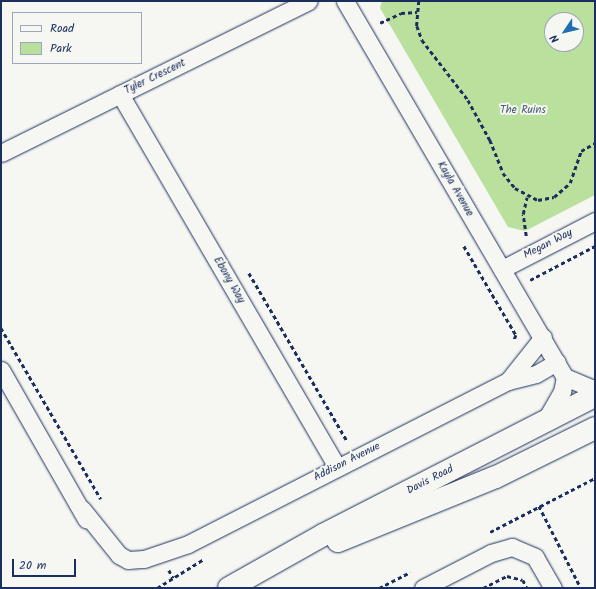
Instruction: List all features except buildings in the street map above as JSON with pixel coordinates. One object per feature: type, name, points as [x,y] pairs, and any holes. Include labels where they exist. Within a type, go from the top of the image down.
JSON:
[{"type":"main road","name":"Davis Road","points":[[267,569],[323,535],[595,396]]},
{"type":"main road","name":"Davis Road","points":[[229,588],[267,569],[496,477],[595,428]]},
{"type":"street","name":"Tyler Crescent","points":[[1,153],[309,1]]},
{"type":"street","name":"Kayla Avenue","points":[[345,1],[561,370]]},
{"type":"street","name":"Ebony Way","points":[[120,94],[337,467]]},
{"type":"street","name":"Megan Way","points":[[502,269],[595,220]]},
{"type":"street","name":"Addison Avenue","points":[[508,381],[542,337]]},
{"type":"street","name":"Addison Avenue","points":[[1,370],[82,509],[97,545],[112,564],[136,571],[165,562],[188,544]]},
{"type":"street","name":"Addison Avenue","points":[[82,509],[113,548],[128,560],[144,560],[188,544],[508,381],[561,370]]},
{"type":"street","points":[[561,370],[595,390]]},
{"type":"street","points":[[543,423],[562,392],[561,370]]},
{"type":"street","points":[[423,588],[491,554],[512,547],[535,557],[553,588]]},
{"type":"path","points":[[419,1],[417,26],[422,40],[468,100],[490,140],[503,172],[515,188],[538,200],[554,197],[570,182],[577,156],[595,143]]},
{"type":"path","points":[[493,297],[514,288],[595,246]]},
{"type":"path","points":[[1,328],[105,505]]},
{"type":"path","points":[[540,506],[581,588]]},
{"type":"path","points":[[165,562],[173,578]]},
{"type":"path","points":[[483,588],[507,576],[523,580],[527,588]]},
{"type":"green space","name":"The Ruins","points":[[382,1],[595,1],[595,195],[525,231],[508,227],[380,8]]}]
